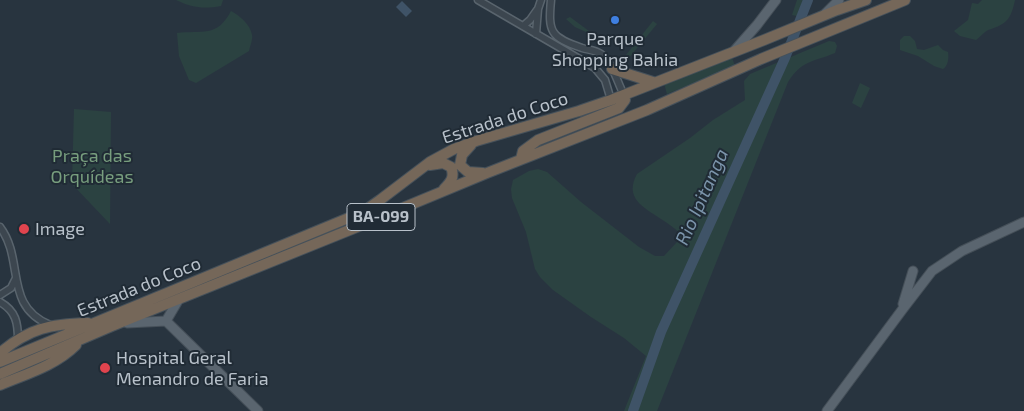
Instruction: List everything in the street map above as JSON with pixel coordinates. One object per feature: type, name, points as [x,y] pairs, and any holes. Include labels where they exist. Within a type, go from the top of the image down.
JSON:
[{"type":"highway","name":"BA-099","points":[[825,14],[866,0]]},
{"type":"highway","name":"Estrada do Coco","points":[[0,374],[112,326],[521,159],[647,110],[761,59],[905,0]]},
{"type":"highway","name":"Estrada do Coco","points":[[0,362],[363,212],[444,154],[476,141],[611,100],[825,14]]},
{"type":"highway","points":[[612,69],[653,82]]},
{"type":"highway","points":[[521,159],[523,151],[538,140],[619,108],[625,100],[624,95]]},
{"type":"highway","points":[[476,141],[462,155],[460,165],[468,172],[487,173]]},
{"type":"highway","points":[[425,166],[443,163],[451,167],[452,180],[440,193]]},
{"type":"highway","points":[[0,353],[18,340],[50,325],[97,322]]},
{"type":"highway","points":[[0,385],[52,364],[80,341]]},
{"type":"main road","points":[[735,50],[765,16],[776,0]]},
{"type":"main road","points":[[825,14],[839,0]]},
{"type":"main road","points":[[827,411],[932,271],[962,251],[1024,222]]},
{"type":"main road","points":[[902,310],[913,270]]},
{"type":"main road","points":[[166,320],[179,299]]},
{"type":"main road","points":[[112,326],[166,320],[258,411]]},
{"type":"street","points":[[478,0],[595,68],[605,80],[611,100]]},
{"type":"street","points":[[536,34],[538,9],[541,0]]},
{"type":"street","points":[[551,0],[549,23],[555,35],[580,47],[598,52],[605,58],[624,95]]},
{"type":"street","points":[[523,26],[538,9]]},
{"type":"street","points":[[595,68],[602,66],[605,58]]},
{"type":"street","points":[[0,227],[11,248],[21,298],[30,313],[38,320],[50,325]]},
{"type":"street","points":[[0,296],[11,288],[16,278]]},
{"type":"street","points":[[0,302],[7,306],[16,318],[18,340]]},
{"type":"green space","points":[[176,0],[223,0],[221,6],[203,8]]},
{"type":"green space","points":[[797,0],[803,0],[797,16],[792,15]]},
{"type":"green space","points":[[982,0],[1015,0],[1012,12],[1004,23],[986,31],[976,40],[960,36],[954,31],[968,20],[972,3],[978,4]]},
{"type":"green space","points":[[231,11],[244,21],[251,31],[252,38],[249,51],[196,83],[189,80],[179,56],[177,33],[201,32],[214,29],[226,20]]},
{"type":"green space","points":[[570,17],[597,37],[575,27],[566,19]]},
{"type":"green space","points":[[653,21],[657,24],[628,59],[626,55]]},
{"type":"green space","points":[[904,36],[910,36],[915,41],[917,49],[924,50],[938,45],[948,52],[946,66],[943,69],[934,66],[918,56],[900,50],[900,40]]},
{"type":"green space","points":[[829,41],[835,42],[837,46],[835,53],[814,60],[798,69],[788,82],[657,411],[624,411],[646,356],[624,338],[553,290],[540,277],[535,269],[526,232],[512,198],[513,180],[529,171],[538,169],[547,172],[581,202],[639,247],[655,256],[664,256],[677,242],[680,233],[637,201],[633,189],[637,174],[713,120],[745,100],[744,81],[750,74]]},
{"type":"green space","points":[[731,55],[735,66],[667,94],[664,83]]},
{"type":"green space","points":[[860,83],[870,88],[861,108],[852,103]]},
{"type":"green space","name":"Praça das Orquídeas","points":[[74,109],[111,112],[110,224],[72,184]]},
{"type":"water","points":[[402,1],[412,11],[406,17],[396,7]]},
{"type":"waterway","name":"Rio Ipitanga","points":[[633,411],[661,332],[785,58],[808,0]]},
{"type":"place","name":"Parque Shopping Bahia","points":[[615,20]]},
{"type":"place","name":"Image","points":[[24,229]]},
{"type":"place","name":"Hospital Geral Menandro de Faria","points":[[105,368]]}]
